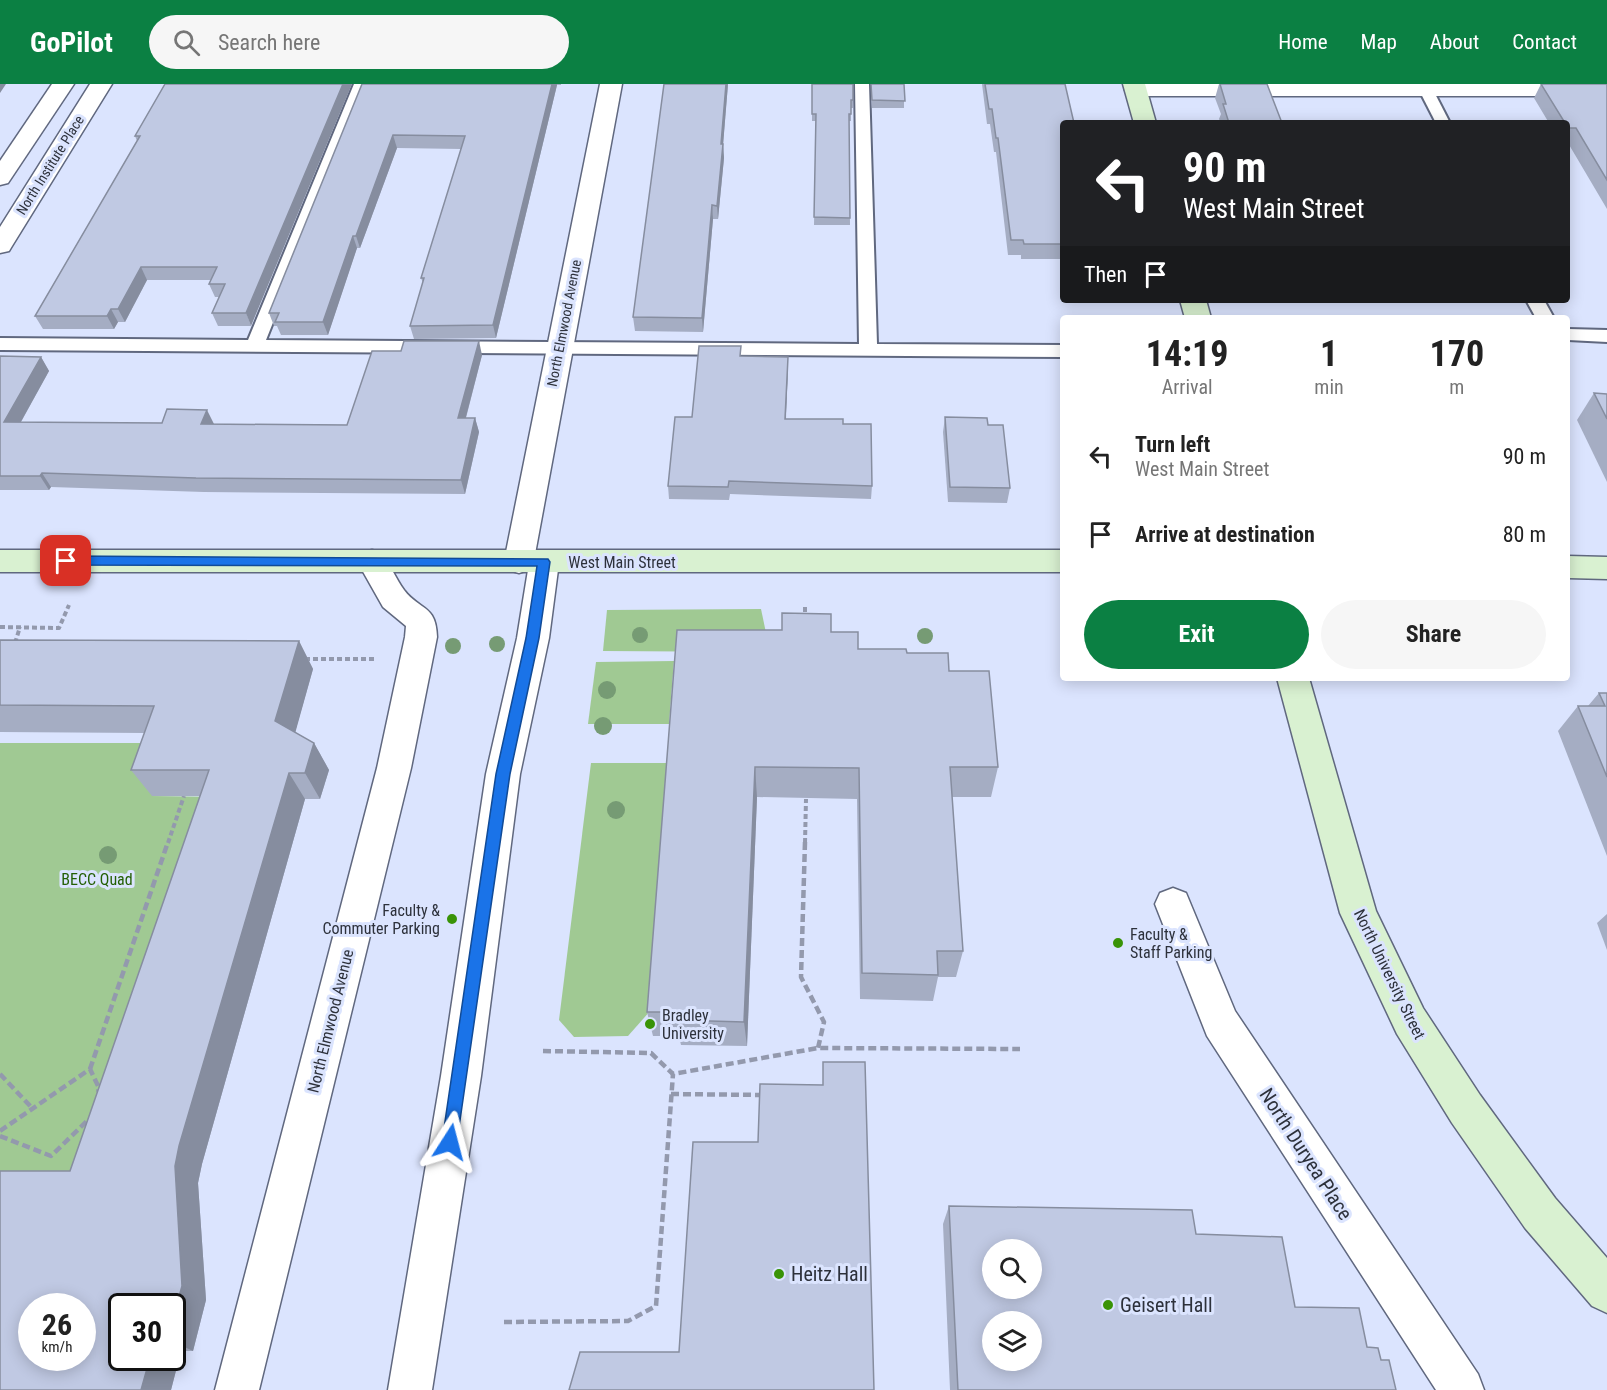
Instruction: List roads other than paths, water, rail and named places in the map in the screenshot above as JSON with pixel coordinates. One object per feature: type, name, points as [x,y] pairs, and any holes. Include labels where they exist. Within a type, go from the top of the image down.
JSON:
[{"type":"main road","points":[[1135,87],[1144,120]]},
{"type":"main road","name":"West Main Street","points":[[0,561],[1060,561]]},
{"type":"main road","points":[[1570,567],[1607,568]]},
{"type":"main road","name":"North University Street","points":[[1294,681],[1358,913],[1410,1021],[1466,1109],[1540,1213],[1607,1291]]},
{"type":"street","name":"North Institute Place","points":[[0,178],[63,84]]},
{"type":"street","name":"North Institute Place","points":[[0,246],[101,84]]},
{"type":"street","name":"North Elmwood Avenue","points":[[410,1390],[461,1076],[503,774],[533,638],[532,562],[559,349],[611,84]]},
{"type":"street","points":[[1135,87],[1425,87],[1607,90]]},
{"type":"street","name":"North Elmwood Avenue","points":[[237,1390],[394,768],[422,637],[422,622],[394,599],[372,561]]},
{"type":"street","name":"North Duryea Place","points":[[1173,904],[1221,1023],[1462,1390]]},
{"type":"lane","points":[[255,345],[360,84]]},
{"type":"lane","points":[[862,84],[868,350]]},
{"type":"lane","points":[[1425,87],[1442,120]]},
{"type":"lane","points":[[1570,335],[1607,336]]},
{"type":"lane","points":[[0,344],[1060,351]]},
{"type":"place","name":"Faculty & Commuter Parking","points":[[452,919]]},
{"type":"place","name":"Faculty & Staff Parking","points":[[1118,943]]},
{"type":"place","name":"Bradley University","points":[[650,1024]]},
{"type":"place","name":"Heitz Hall","points":[[779,1274]]},
{"type":"place","name":"Geisert Hall","points":[[1108,1305]]},
{"type":"park label","name":"BECC Quad","points":[[97,879]]}]
